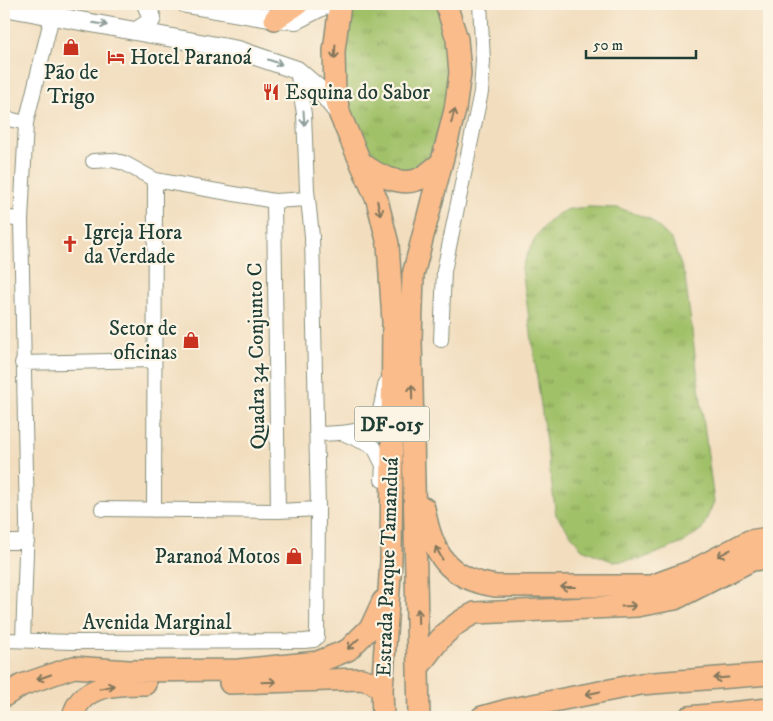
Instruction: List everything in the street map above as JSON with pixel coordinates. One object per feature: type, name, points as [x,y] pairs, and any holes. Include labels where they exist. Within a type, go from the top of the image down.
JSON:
[{"type":"main road","points":[[275,19],[298,4]]},
{"type":"main road","name":"Estrada Parque Tamanduá","points":[[340,4],[334,51],[335,93],[340,116],[377,200],[388,244],[392,350],[391,561],[382,702]]},
{"type":"main road","name":"Estrada Parque Tamanduá","points":[[420,717],[411,340],[413,275],[454,110],[460,73],[458,39],[446,4]]},
{"type":"main road","points":[[362,163],[393,180],[407,181],[420,178],[441,163]]},
{"type":"main road","points":[[413,441],[428,530],[440,558],[462,577],[475,583],[496,586],[651,586],[692,571],[749,541],[769,538]]},
{"type":"main road","points":[[420,672],[441,637],[457,622],[475,613],[637,606],[675,599],[752,560],[769,558]]},
{"type":"main road","points":[[4,696],[22,685],[74,667],[128,671],[239,670],[318,662],[348,650],[371,627],[389,590]]},
{"type":"main road","points":[[482,717],[507,710],[641,684],[769,674]]},
{"type":"main road","points":[[73,717],[75,710],[86,696],[104,685],[361,679],[372,682],[382,702]]},
{"type":"main road","points":[[688,717],[730,715],[769,709]]},
{"type":"street","points":[[138,30],[150,22],[152,18],[146,4]]},
{"type":"street","points":[[186,4],[275,19],[296,20],[327,4]]},
{"type":"street","points":[[441,340],[444,272],[459,191],[481,92],[483,60],[480,4]]},
{"type":"street","points":[[4,7],[138,30],[238,50],[297,70],[319,89],[340,116]]},
{"type":"street","points":[[23,640],[27,542],[22,363],[21,220],[26,123],[52,16]]},
{"type":"street","points":[[102,509],[278,511],[318,509],[312,236],[307,194],[304,114],[297,70]]},
{"type":"street","points":[[4,118],[26,123]]},
{"type":"street","points":[[94,161],[112,160],[155,180],[274,201],[307,194]]},
{"type":"street","points":[[154,510],[155,180]]},
{"type":"street","points":[[435,184],[459,191]]},
{"type":"street","name":"Quadra 34 Conjunto C","points":[[274,201],[278,511]]},
{"type":"street","points":[[4,217],[21,220]]},
{"type":"street","points":[[317,434],[343,433],[367,426],[379,416],[392,350]]},
{"type":"street","points":[[22,363],[153,360]]},
{"type":"street","points":[[343,433],[374,447],[383,465],[382,525],[391,561]]},
{"type":"street","name":"Avenida Marginal","points":[[4,640],[74,642],[311,641],[318,635],[318,509]]},
{"type":"street","points":[[4,542],[27,542]]},
{"type":"street","points":[[74,642],[78,659],[74,667]]},
{"type":"green space","points":[[344,4],[440,4],[452,73],[446,108],[429,157],[416,170],[391,174],[365,161],[343,115]]},
{"type":"green space","points":[[589,207],[619,208],[650,219],[672,240],[685,277],[714,502],[702,529],[683,543],[641,559],[614,562],[582,549],[556,515],[522,268],[533,243],[550,220],[566,210]]},
{"type":"place","name":"Pão de Trigo","points":[[71,47]]},
{"type":"place","name":"Hotel Paranoá","points":[[116,57]]},
{"type":"place","name":"Esquina do Sabor","points":[[271,92]]},
{"type":"place","name":"Igreja Hora da Verdade","points":[[70,244]]},
{"type":"place","name":"Setor de oficinas","points":[[191,340]]},
{"type":"place","name":"Paranoá Motos","points":[[294,556]]}]
